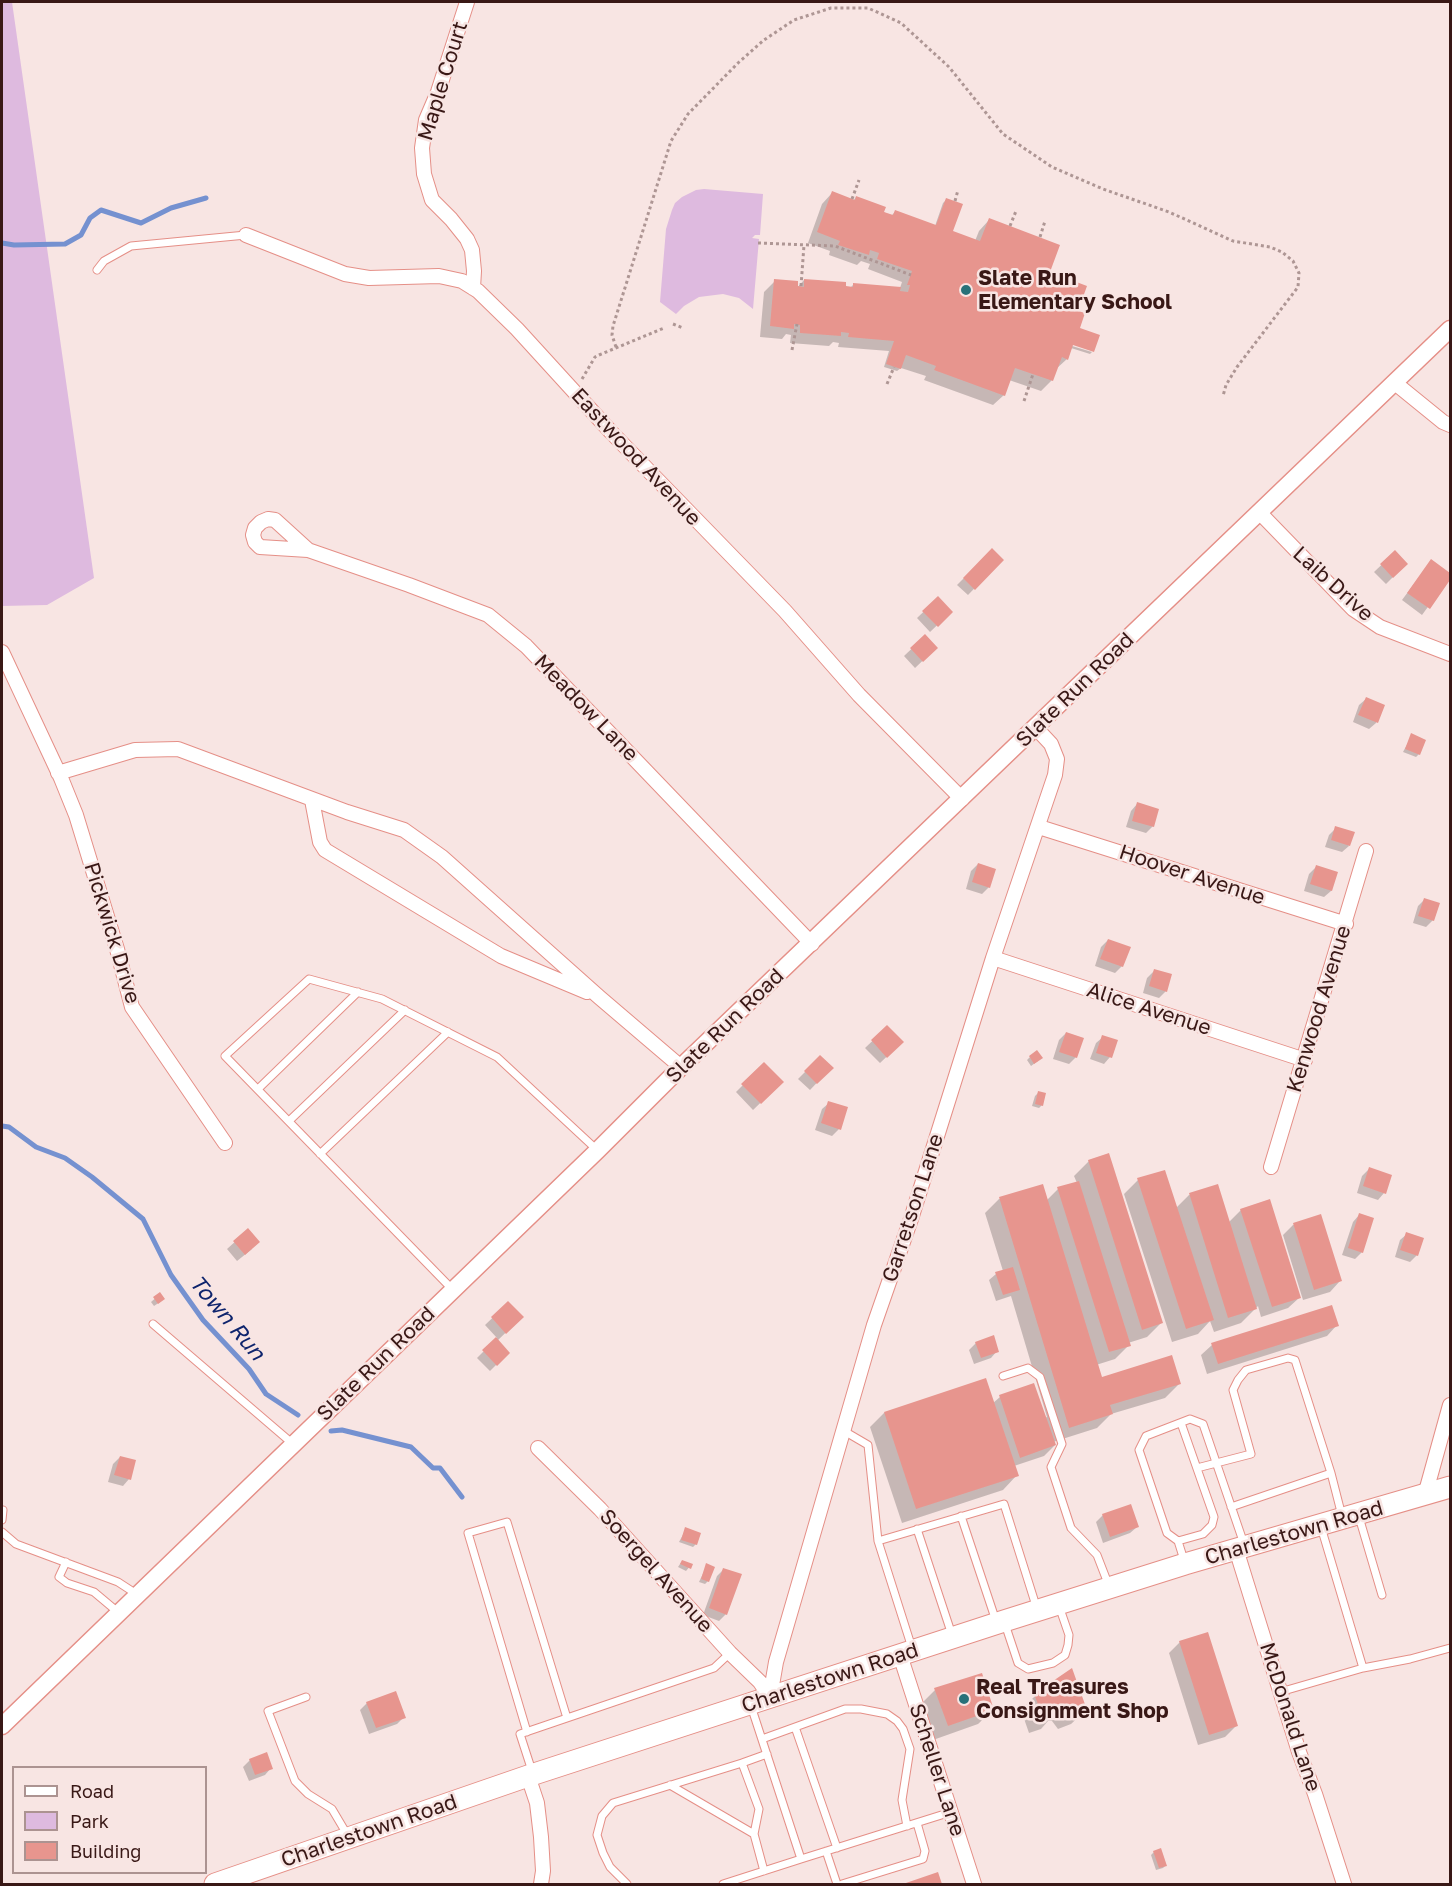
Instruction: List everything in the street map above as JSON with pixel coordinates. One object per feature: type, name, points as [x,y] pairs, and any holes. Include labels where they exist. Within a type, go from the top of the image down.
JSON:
[{"type":"main road","name":"Charlestown Road","points":[[215,1884],[530,1775],[1000,1622],[1185,1564],[1450,1487]]},
{"type":"street","name":"Maple Court","points":[[467,2],[438,92],[426,120],[422,148],[424,174],[432,200],[452,219],[472,250],[473,288]]},
{"type":"street","name":"Eastwood Avenue","points":[[246,235],[345,274],[369,278],[439,276],[462,281],[473,288],[517,329],[642,465],[785,611],[859,695],[962,799]]},
{"type":"street","name":"Slate Run Road","points":[[2,1726],[681,1067],[812,944],[1450,329]]},
{"type":"street","points":[[1395,383],[1443,422],[1450,425]]},
{"type":"street","name":"Laib Drive","points":[[1259,512],[1353,609],[1380,627],[1450,654]]},
{"type":"street","name":"Meadow Lane","points":[[308,550],[488,615],[526,646],[812,944]]},
{"type":"street","name":"Pickwick Drive","points":[[2,652],[58,773],[87,847],[132,1007],[225,1143]]},
{"type":"street","name":"Garretson Lane","points":[[760,1700],[776,1662],[874,1325],[911,1219],[993,958],[1055,775],[1057,759],[1051,744],[1036,728]]},
{"type":"street","points":[[58,773],[135,750],[178,750],[312,800],[404,830],[442,857],[681,1067]]},
{"type":"street","points":[[312,800],[320,842],[325,850],[501,956],[599,997]]},
{"type":"street","name":"Hoover Avenue","points":[[1039,827],[1346,924]]},
{"type":"street","name":"Kenwood Avenue","points":[[1271,1167],[1346,924],[1366,851]]},
{"type":"street","name":"Alice Avenue","points":[[993,958],[1305,1060]]},
{"type":"street","points":[[1425,1495],[1450,1405]]},
{"type":"street","name":"Soergel Avenue","points":[[538,1448],[600,1509],[730,1653],[760,1682],[760,1700]]},
{"type":"street","name":"McDonald Lane","points":[[1241,1548],[1280,1692],[1344,1884]]},
{"type":"street","name":"Scheller Lane","points":[[907,1653],[951,1812],[975,1884]]},
{"type":"street","points":[[530,1775],[537,1803],[541,1837],[543,1870],[541,1884]]},
{"type":"lane","points":[[97,270],[104,261],[131,246],[246,235]]},
{"type":"lane","points":[[453,1290],[225,1056],[309,979],[382,999],[498,1057],[598,1150]]},
{"type":"lane","points":[[258,1089],[358,992]]},
{"type":"lane","points":[[289,1121],[405,1010]]},
{"type":"lane","points":[[320,1154],[448,1032]]},
{"type":"lane","points":[[153,1324],[293,1444]]},
{"type":"lane","points":[[1197,1468],[1251,1454],[1233,1390],[1246,1370],[1288,1358],[1295,1360],[1331,1473],[1382,1595]]},
{"type":"lane","points":[[1003,1376],[1028,1368],[1040,1377],[1062,1444],[1051,1467],[1071,1528],[1097,1555],[1110,1589]]},
{"type":"lane","points":[[1185,1564],[1178,1541],[1167,1533],[1139,1449],[1146,1436],[1190,1419],[1203,1425],[1232,1507],[1241,1548]]},
{"type":"lane","points":[[1178,1541],[1203,1534],[1212,1525],[1214,1517],[1181,1423]]},
{"type":"lane","points":[[844,1431],[868,1445],[878,1541],[907,1653]]},
{"type":"lane","points":[[1232,1507],[1331,1473]]},
{"type":"lane","points":[[878,1541],[1004,1504],[1038,1611]]},
{"type":"lane","points":[[2,1520],[3,1510]]},
{"type":"lane","points":[[961,1516],[1000,1622],[1018,1663],[1028,1669],[1053,1663],[1065,1655],[1069,1635],[1059,1604]]},
{"type":"lane","points":[[527,1732],[468,1533],[507,1522],[567,1718]]},
{"type":"lane","points":[[1320,1525],[1363,1668]]},
{"type":"lane","points":[[917,1529],[952,1638]]},
{"type":"lane","points":[[2,1532],[16,1544],[118,1582],[138,1595]]},
{"type":"lane","points":[[66,1562],[59,1577],[67,1583],[94,1592],[119,1613]]},
{"type":"lane","points":[[1280,1692],[1363,1668],[1450,1648]]},
{"type":"lane","points":[[530,1775],[520,1734],[714,1668],[730,1653]]},
{"type":"lane","points":[[306,1696],[268,1711],[295,1781],[308,1794],[332,1809],[349,1838]]},
{"type":"lane","points":[[760,1700],[762,1739],[801,1859]]},
{"type":"lane","points":[[762,1739],[845,1709],[861,1709],[887,1714],[903,1729],[910,1749],[902,1800],[907,1826]]},
{"type":"lane","points":[[795,1727],[837,1848]]},
{"type":"lane","points":[[627,1884],[610,1867],[597,1835],[602,1816],[613,1803],[767,1754]]},
{"type":"lane","points":[[742,1763],[759,1809],[754,1834],[764,1871]]},
{"type":"lane","points":[[670,1785],[754,1834]]},
{"type":"lane","points":[[723,1884],[951,1812]]},
{"type":"lane","points":[[842,1884],[923,1859],[925,1851],[917,1822]]},
{"type":"lane","points":[[826,1851],[837,1884]]},
{"type":"path","points":[[616,347],[612,335],[613,326],[671,141],[688,114],[764,39],[794,20],[831,8],[868,8],[901,23],[928,46],[949,67],[994,124],[1027,152],[1077,179],[1169,212],[1233,241],[1276,249],[1293,261],[1299,273],[1298,287],[1237,367],[1226,385],[1223,396]]},
{"type":"path","points":[[852,199],[859,180]]},
{"type":"path","points":[[955,201],[958,190]]},
{"type":"path","points":[[1010,226],[1016,211]]},
{"type":"path","points":[[1040,237],[1045,221]]},
{"type":"path","points":[[758,243],[835,246],[910,275]]},
{"type":"path","points":[[801,286],[804,245]]},
{"type":"path","points":[[673,324],[683,328]]},
{"type":"path","points":[[792,350],[797,324]]},
{"type":"path","points":[[575,391],[595,357],[664,328]]},
{"type":"path","points":[[887,384],[894,367]]},
{"type":"path","points":[[1024,401],[1033,374]]},
{"type":"green space","points":[[2,2],[12,2],[94,578],[47,605],[2,606]]},
{"type":"green space","points":[[704,189],[763,194],[760,235],[752,238],[759,239],[753,309],[739,298],[723,294],[699,297],[676,314],[660,302],[666,229],[672,210],[675,203],[682,197]]},
{"type":"building","name":"Slate Run Elementary School","points":[[832,191],[855,200],[856,196],[886,207],[884,212],[893,215],[895,210],[936,225],[946,198],[963,204],[953,231],[980,241],[989,218],[1060,245],[1050,272],[1087,286],[1078,311],[1085,313],[1080,328],[1100,335],[1094,352],[1073,345],[1068,360],[1062,357],[1053,381],[1015,368],[1005,396],[934,370],[936,366],[906,355],[901,369],[886,364],[894,341],[848,337],[849,333],[841,332],[841,336],[800,333],[800,325],[794,324],[794,329],[770,326],[774,279],[798,281],[798,286],[804,287],[804,279],[846,282],[846,286],[853,287],[853,283],[901,287],[900,291],[908,292],[910,285],[907,285],[912,271],[877,259],[879,253],[870,250],[869,255],[838,245],[840,241],[817,232]]},
{"type":"building","points":[[992,548],[1004,560],[975,590],[963,578]]},
{"type":"building","points":[[1395,550],[1408,564],[1393,578],[1380,564]]},
{"type":"building","points":[[1431,559],[1450,573],[1450,580],[1430,609],[1407,593]]},
{"type":"building","points":[[938,596],[953,612],[938,627],[922,611]]},
{"type":"building","points":[[925,634],[938,648],[923,662],[910,648]]},
{"type":"building","points":[[1366,697],[1385,705],[1378,723],[1358,715]]},
{"type":"building","points":[[1411,733],[1426,740],[1420,755],[1405,749]]},
{"type":"building","points":[[1137,802],[1159,809],[1154,827],[1132,821]]},
{"type":"building","points":[[1335,826],[1355,832],[1350,846],[1331,840]]},
{"type":"building","points":[[978,863],[996,869],[990,888],[972,882]]},
{"type":"building","points":[[1316,865],[1338,872],[1332,891],[1310,884]]},
{"type":"building","points":[[1424,898],[1440,903],[1434,921],[1418,916]]},
{"type":"building","points":[[1108,939],[1131,947],[1123,967],[1100,959]]},
{"type":"building","points":[[1154,969],[1172,974],[1167,992],[1149,986]]},
{"type":"building","points":[[887,1025],[904,1042],[887,1058],[871,1040]]},
{"type":"building","points":[[1066,1032],[1084,1038],[1077,1058],[1059,1052]]},
{"type":"building","points":[[1102,1035],[1118,1040],[1112,1058],[1096,1053]]},
{"type":"building","points":[[1037,1050],[1043,1058],[1034,1064],[1029,1056]]},
{"type":"building","points":[[820,1055],[834,1068],[817,1084],[804,1071]]},
{"type":"building","points":[[764,1062],[784,1082],[761,1104],[741,1084]]},
{"type":"building","points":[[1038,1091],[1046,1093],[1043,1106],[1035,1104]]},
{"type":"building","points":[[828,1101],[848,1107],[841,1130],[821,1123]]},
{"type":"building","points":[[1109,1153],[1163,1323],[1142,1330],[1088,1160]]},
{"type":"building","points":[[1369,1167],[1392,1175],[1386,1194],[1363,1186]]},
{"type":"building","points":[[1165,1170],[1214,1320],[1186,1329],[1137,1178]]},
{"type":"building","points":[[1079,1181],[1131,1346],[1109,1352],[1057,1187]]},
{"type":"building","points":[[1043,1184],[1102,1377],[1172,1355],[1181,1384],[1110,1405],[1113,1414],[1069,1428],[999,1197]]},
{"type":"building","points":[[1218,1184],[1257,1309],[1228,1318],[1189,1193]]},
{"type":"building","points":[[1270,1199],[1301,1298],[1272,1307],[1240,1209]]},
{"type":"building","points":[[1359,1213],[1374,1218],[1363,1253],[1348,1248]]},
{"type":"building","points":[[1321,1214],[1342,1281],[1314,1290],[1293,1223]]},
{"type":"building","points":[[248,1228],[260,1242],[245,1255],[233,1241]]},
{"type":"building","points":[[1406,1232],[1424,1238],[1418,1256],[1400,1250]]},
{"type":"building","points":[[1013,1267],[1020,1290],[1003,1295],[995,1272]]},
{"type":"building","points":[[160,1292],[165,1299],[158,1304],[153,1297]]},
{"type":"building","points":[[508,1301],[524,1317],[506,1334],[491,1317]]},
{"type":"building","points":[[1332,1305],[1339,1326],[1218,1364],[1211,1343]]},
{"type":"building","points":[[994,1335],[999,1352],[981,1358],[975,1342]]},
{"type":"building","points":[[496,1337],[510,1353],[497,1366],[482,1350]]},
{"type":"building","points":[[986,1378],[1019,1476],[916,1509],[884,1412]]},
{"type":"building","points":[[1034,1383],[1056,1445],[1020,1458],[999,1395]]},
{"type":"building","points":[[120,1456],[136,1460],[131,1480],[114,1475]]},
{"type":"building","points":[[1131,1504],[1139,1527],[1110,1537],[1102,1514]]},
{"type":"building","points":[[685,1527],[701,1533],[697,1545],[681,1540]]},
{"type":"building","points":[[682,1560],[693,1564],[691,1569],[680,1564]]},
{"type":"building","points":[[706,1563],[715,1567],[709,1582],[701,1579]]},
{"type":"building","points":[[723,1568],[742,1574],[727,1615],[709,1608]]},
{"type":"building","points":[[1208,1632],[1238,1726],[1209,1735],[1179,1641]]},
{"type":"building","points":[[1072,1668],[1087,1710],[1072,1715],[1067,1708],[1053,1708],[1057,1715],[1044,1720],[1034,1694]]},
{"type":"building","name":"Real Treasures Consignment Shop","points":[[982,1673],[994,1710],[948,1726],[934,1688]]},
{"type":"building","points":[[396,1691],[406,1718],[376,1728],[366,1702]]},
{"type":"building","points":[[267,1752],[273,1769],[255,1775],[249,1759]]},
{"type":"building","points":[[1161,1848],[1167,1866],[1159,1868],[1153,1851]]},
{"type":"building","points":[[938,1872],[942,1884],[903,1884]]},
{"type":"waterway","points":[[2,243],[14,245],[65,244],[81,235],[90,218],[101,210],[141,223],[171,208],[206,198]]},
{"type":"waterway","name":"Town Run","points":[[2,1126],[9,1127],[36,1147],[65,1158],[143,1219],[171,1275],[203,1320],[249,1369],[266,1394],[298,1415]]},
{"type":"waterway","name":"Town Run","points":[[331,1431],[342,1430],[411,1447],[433,1468],[440,1468],[462,1497]]},
{"type":"place","name":"Slate Run Elementary School","points":[[966,290]]},
{"type":"place","name":"Real Treasures Consignment Shop","points":[[964,1699]]}]
